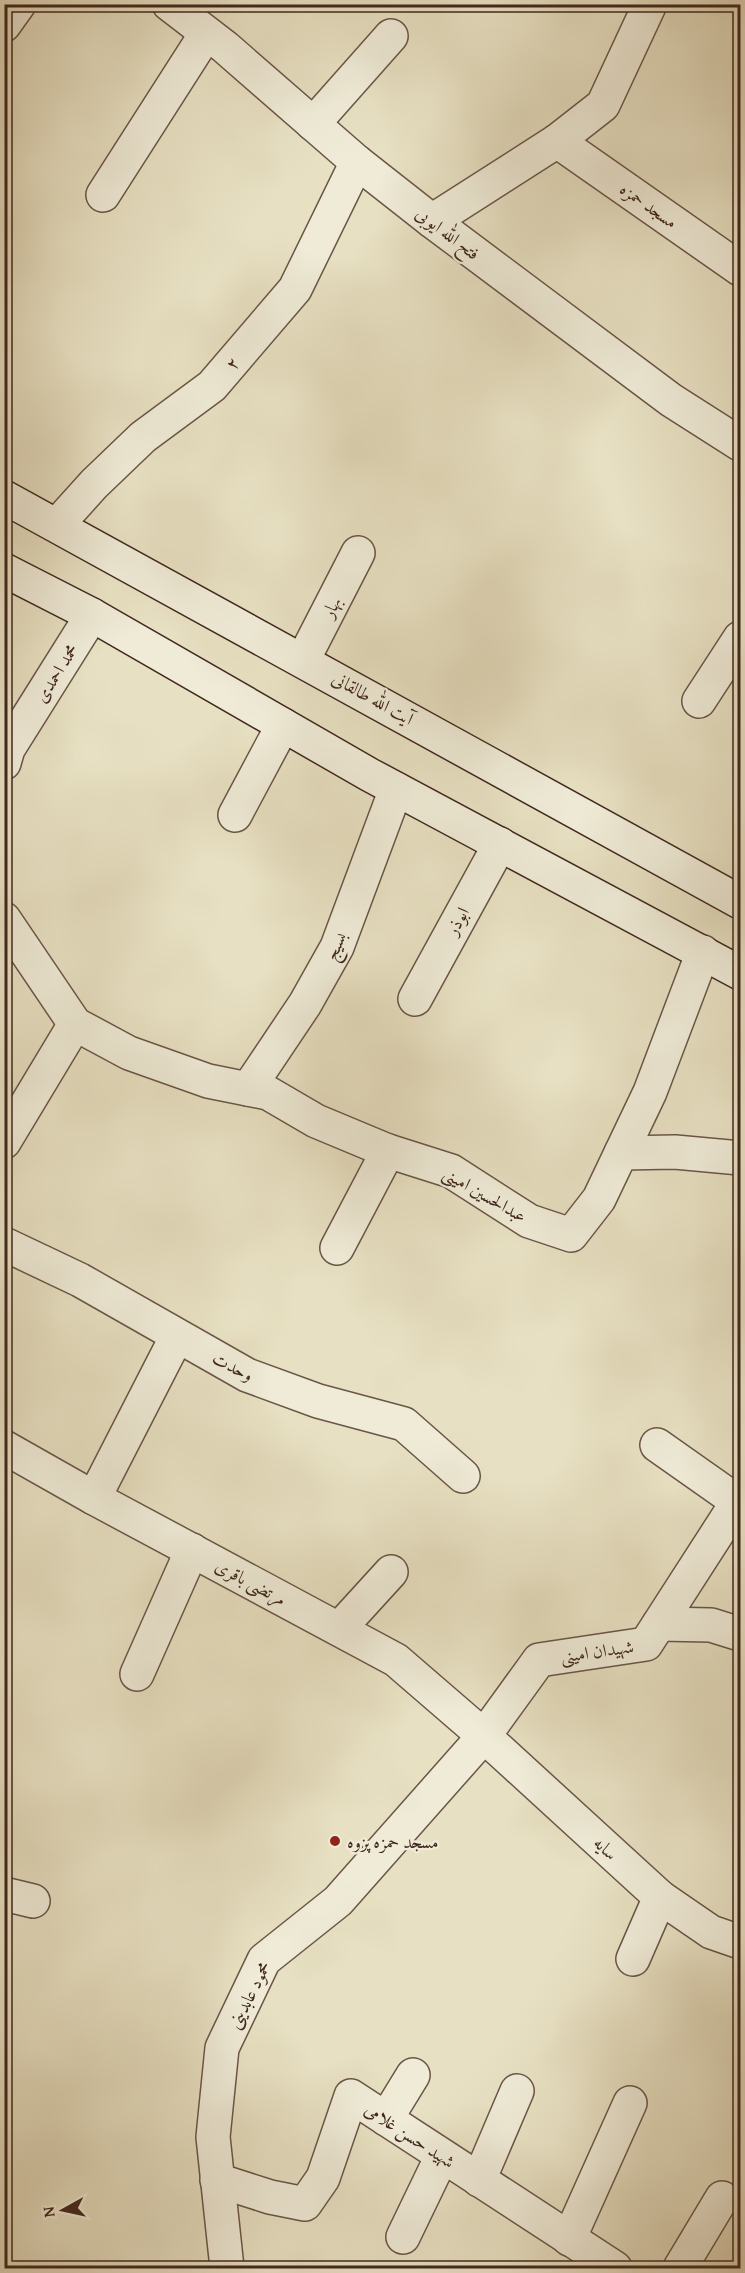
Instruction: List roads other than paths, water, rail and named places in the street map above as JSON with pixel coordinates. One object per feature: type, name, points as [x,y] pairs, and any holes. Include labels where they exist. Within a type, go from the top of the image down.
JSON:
[{"type":"street","points":[[4,25],[19,4]]},
{"type":"street","name":"فتح الله ایوبی","points":[[169,4],[225,47],[357,162],[432,221],[671,399],[741,444]]},
{"type":"street","points":[[432,221],[557,141],[603,105],[650,4]]},
{"type":"street","points":[[103,195],[206,34]]},
{"type":"street","points":[[313,124],[391,36]]},
{"type":"street","name":"مسجد حمزه","points":[[557,141],[741,269]]},
{"type":"street","name":"۲","points":[[57,525],[94,484],[143,437],[212,386],[295,289],[357,162]]},
{"type":"street","name":"آیت الله طالقانی","points":[[4,497],[740,900]]},
{"type":"street","name":"بهار","points":[[303,660],[358,553]]},
{"type":"street","points":[[4,570],[92,615],[396,789],[741,973]]},
{"type":"street","name":"محمد احمدی","points":[[4,763],[8,749],[92,615]]},
{"type":"street","points":[[699,701],[741,638]]},
{"type":"street","points":[[235,815],[283,725]]},
{"type":"street","name":"بسیج","points":[[248,1089],[305,1004],[337,947],[396,789]]},
{"type":"street","name":"ابوذر","points":[[415,999],[500,844]]},
{"type":"street","points":[[4,919],[75,1024],[4,1142]]},
{"type":"street","name":"عبدالحسین امینی","points":[[75,1024],[129,1053],[208,1081],[268,1093],[316,1120],[388,1151],[451,1171],[529,1221],[572,1235],[599,1199],[650,1092],[703,952]]},
{"type":"street","points":[[337,1248],[388,1151]]},
{"type":"street","points":[[621,1154],[675,1152],[741,1158]]},
{"type":"street","name":"وحدت","points":[[4,1244],[80,1280],[247,1375],[318,1401],[404,1424],[463,1476]]},
{"type":"street","points":[[94,1498],[177,1336]]},
{"type":"street","points":[[657,1445],[739,1500]]},
{"type":"street","name":"مرتضی باقری","points":[[4,1447],[94,1498],[396,1660],[484,1736]]},
{"type":"street","name":"شهیدان امینی","points":[[484,1736],[539,1660],[646,1644],[739,1500]]},
{"type":"street","points":[[138,1674],[192,1550]]},
{"type":"street","points":[[339,1629],[391,1572]]},
{"type":"street","points":[[659,1624],[711,1625],[741,1634]]},
{"type":"street","name":"سایه","points":[[484,1736],[660,1897],[711,1932],[741,1942]]},
{"type":"street","name":"محمود عابدینی","points":[[227,2268],[213,2137],[222,2048],[264,1960],[338,1901],[484,1736]]},
{"type":"street","points":[[633,1959],[660,1897]]},
{"type":"street","points":[[386,2119],[413,2074]]},
{"type":"street","points":[[479,2180],[517,2091]]},
{"type":"street","name":"شهید حسن غلامی","points":[[218,2180],[270,2197],[305,2204],[323,2178],[351,2096],[615,2268]]},
{"type":"street","points":[[569,2239],[630,2103]]},
{"type":"street","points":[[403,2237],[442,2156]]},
{"type":"street","points":[[680,2268],[722,2198]]},
{"type":"place","name":"مسجد حمزه پزوه","points":[[335,1841]]}]
